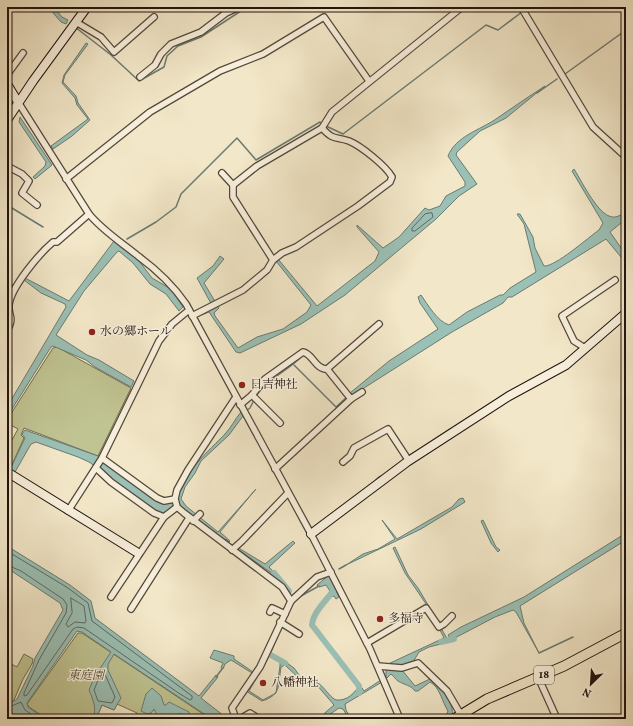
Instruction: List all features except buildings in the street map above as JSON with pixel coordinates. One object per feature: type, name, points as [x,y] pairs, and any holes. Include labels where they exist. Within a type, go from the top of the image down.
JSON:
[{"type":"main road","name":"18","points":[[457,717],[487,698],[564,666],[626,633]]},
{"type":"street","points":[[7,120],[18,102],[87,7]]},
{"type":"street","points":[[140,76],[155,65],[161,54],[171,44],[201,32],[226,13],[239,7]]},
{"type":"street","points":[[233,185],[257,166],[322,128],[332,112],[462,7]]},
{"type":"street","points":[[521,7],[593,127],[626,157]]},
{"type":"street","points":[[76,22],[101,37],[114,52],[154,17]]},
{"type":"street","points":[[66,179],[150,112],[220,71],[263,54],[324,17],[369,81]]},
{"type":"street","points":[[7,75],[23,53]]},
{"type":"street","points":[[7,84],[88,214],[101,227],[163,276],[177,292],[189,310],[311,534],[367,643],[400,719]]},
{"type":"street","points":[[192,316],[243,290],[267,270],[273,260],[282,253],[296,247],[358,206],[382,189],[392,177],[381,164],[353,143],[332,138],[322,128]]},
{"type":"street","points":[[7,166],[22,174],[29,181],[22,193],[37,205]]},
{"type":"street","points":[[222,173],[233,185],[233,197],[273,260]]},
{"type":"street","points":[[7,331],[12,321],[9,304],[22,279],[44,250],[53,242],[57,242],[88,214]]},
{"type":"street","points":[[585,348],[574,341],[562,316],[615,280]]},
{"type":"street","points":[[68,511],[102,458],[153,352],[172,324],[189,310]]},
{"type":"street","points":[[311,534],[409,461],[509,396],[566,365],[626,312]]},
{"type":"street","points":[[327,368],[379,324]]},
{"type":"street","points":[[243,410],[254,397],[265,379],[302,352],[308,354],[314,362],[324,369],[327,368],[351,399]]},
{"type":"street","points":[[275,469],[351,399],[362,392]]},
{"type":"street","points":[[236,397],[188,470],[177,490],[175,499],[177,507],[195,517],[232,550],[282,587],[291,601]]},
{"type":"street","points":[[254,397],[280,423]]},
{"type":"street","points":[[343,462],[350,456],[354,448],[388,429],[409,461]]},
{"type":"street","points":[[102,458],[157,498],[164,501],[175,499]]},
{"type":"street","points":[[96,468],[110,482],[154,513],[164,517]]},
{"type":"street","points":[[10,474],[138,553]]},
{"type":"street","points":[[232,550],[288,493]]},
{"type":"street","points":[[111,597],[138,553],[164,517],[177,507]]},
{"type":"street","points":[[131,609],[195,517]]},
{"type":"street","points":[[236,719],[232,708],[256,675],[284,624],[291,601],[317,577],[332,575]]},
{"type":"street","points":[[270,612],[272,608],[274,608],[286,614]]},
{"type":"street","points":[[367,643],[426,608],[439,627],[452,616]]},
{"type":"street","points":[[284,624],[299,634]]},
{"type":"street","points":[[378,666],[402,668],[418,663],[446,691],[457,717]]},
{"type":"street","points":[[538,677],[557,719]]},
{"type":"street","points":[[240,719],[248,713],[259,719]]},
{"type":"street","points":[[7,714],[11,719]]},
{"type":"green space","points":[[57,347],[131,388],[98,456],[24,428],[21,435],[24,438],[10,469],[7,467],[7,449],[18,429],[7,423],[7,420],[53,348]]},
{"type":"green space","name":"東庭園","points":[[78,633],[82,633],[203,714],[200,719],[142,719],[136,716],[137,713],[117,704],[114,710],[102,705],[96,719],[47,719],[29,707],[27,704]]},
{"type":"green space","points":[[24,654],[33,659],[32,664],[23,679],[14,700],[9,702],[7,699],[7,662],[17,667]]},
{"type":"water","points":[[48,7],[54,7],[62,17],[68,20],[66,24],[61,22]]},
{"type":"water","points":[[86,43],[88,44],[65,75],[63,82],[76,96],[78,103],[90,120],[72,136],[53,149],[51,146],[88,119],[77,105],[75,98],[62,83],[64,75]]},
{"type":"water","points":[[545,86],[506,118],[480,131],[457,152],[456,155],[477,184],[459,196],[436,219],[345,295],[301,324],[240,353],[236,352],[209,312],[199,316],[200,313],[213,307],[197,278],[213,266],[220,256],[224,259],[204,283],[219,308],[214,313],[215,316],[238,348],[257,337],[283,329],[307,312],[311,305],[276,261],[278,259],[317,306],[375,261],[379,252],[357,227],[357,225],[383,248],[399,237],[425,208],[429,210],[440,206],[446,196],[465,186],[465,182],[448,156],[457,143],[462,138],[490,123]]},
{"type":"water","points":[[20,117],[52,165],[35,179],[33,177],[45,166],[46,162],[19,122]]},
{"type":"water","points":[[574,169],[594,202],[604,213],[613,217],[626,212],[626,219],[610,232],[626,255],[626,263],[606,239],[512,297],[508,297],[503,303],[452,332],[353,395],[350,393],[389,361],[438,329],[420,303],[418,297],[421,295],[437,316],[449,325],[467,312],[500,295],[503,295],[510,288],[536,272],[524,224],[517,214],[520,214],[533,237],[535,248],[544,266],[556,262],[564,257],[599,230],[603,223],[572,171]]},
{"type":"water","points":[[114,241],[136,257],[152,278],[171,289],[183,307],[179,311],[166,294],[150,284],[133,263],[119,251],[117,252],[84,291],[56,335],[87,355],[99,360],[134,381],[131,387],[95,367],[86,360],[53,346],[7,417],[7,407],[66,307],[65,304],[41,293],[24,280],[25,278],[69,301]]},
{"type":"water","points":[[241,412],[243,416],[229,435],[201,461],[185,487],[181,499],[186,506],[218,532],[256,489],[220,532],[230,541],[229,542],[226,539],[224,541],[186,513],[179,504],[178,496],[186,476],[227,432]]},
{"type":"water","points":[[25,430],[98,456],[151,498],[163,503],[172,501],[176,506],[164,514],[161,514],[113,482],[102,471],[89,462],[36,442],[31,444],[7,486],[7,476],[25,438],[22,434]]},
{"type":"water","points":[[463,498],[465,502],[421,529],[346,565],[363,554],[378,549],[395,539],[382,520],[397,539],[452,507],[459,499]]},
{"type":"water","points":[[483,520],[496,547],[500,550],[498,552],[491,543],[481,521]]},
{"type":"water","points":[[626,533],[626,540],[520,606],[524,623],[539,653],[516,612],[513,610],[495,617],[451,640],[448,635],[461,627],[524,597]]},
{"type":"water","points":[[293,541],[295,543],[269,567],[280,579],[236,548],[237,547],[265,564]]},
{"type":"water","points":[[7,546],[70,585],[91,601],[95,618],[199,696],[216,675],[218,677],[201,698],[228,719],[212,719],[114,654],[108,664],[108,670],[121,698],[114,710],[102,705],[96,719],[93,719],[95,708],[89,690],[95,676],[111,652],[82,632],[77,631],[27,703],[28,707],[45,719],[19,719],[14,715],[11,719],[7,719],[7,706],[17,699],[33,666],[35,658],[63,610],[60,603],[7,568]]},
{"type":"water","points":[[395,547],[408,575],[418,588],[437,620],[405,573],[393,548]]},
{"type":"water","points":[[329,575],[339,597],[336,599],[334,596],[328,596],[330,591],[326,585],[319,587],[317,585]]},
{"type":"water","points":[[282,626],[270,655],[249,691],[263,700],[275,694],[262,701],[246,691]]},
{"type":"water","points":[[439,628],[441,628],[449,642],[429,647],[419,652],[413,662],[404,666],[386,665],[444,638]]},
{"type":"water","points":[[214,650],[234,656],[234,659],[253,672],[252,673],[231,660],[225,664],[223,669],[221,668],[223,663],[210,658]]},
{"type":"water","points":[[280,658],[294,668],[305,683],[308,684],[305,684],[285,665],[281,667],[279,684],[276,692]]},
{"type":"water","points":[[386,668],[391,670],[402,670],[415,686],[430,679],[449,700],[452,717],[440,719],[446,716],[448,711],[439,691],[433,684],[430,682],[418,691],[415,691],[409,686],[398,681],[391,674],[386,679]]},
{"type":"water","points":[[381,680],[382,682],[345,704],[346,710],[351,719],[349,719],[343,709],[339,708],[323,719],[318,719],[334,705],[316,684],[308,684],[316,682],[323,687],[332,698],[340,700],[350,696],[360,685],[364,691]]},
{"type":"water","points":[[152,688],[161,696],[164,705],[169,702],[189,712],[189,719],[183,719],[183,716],[180,713],[179,719],[159,719],[154,709],[151,713],[147,714],[141,711],[146,694]]},
{"type":"waterway","points":[[75,27],[111,55],[139,81],[164,67],[167,56],[178,46],[201,37],[247,7]]},
{"type":"waterway","points":[[326,126],[343,134],[486,25],[498,30],[522,12]]},
{"type":"waterway","points":[[565,74],[626,30]]},
{"type":"waterway","points":[[537,93],[557,79]]},
{"type":"waterway","points":[[127,239],[156,222],[176,207],[181,194],[237,138],[256,160],[320,122],[323,124]]},
{"type":"waterway","points":[[7,205],[43,227]]},
{"type":"waterway","points":[[7,285],[14,285],[17,282]]},
{"type":"waterway","points":[[256,396],[266,384],[302,356]]},
{"type":"waterway","points":[[294,365],[336,407],[347,397]]},
{"type":"waterway","points":[[246,411],[250,408],[254,400]]},
{"type":"waterway","points":[[460,423],[467,419]]},
{"type":"waterway","points":[[432,441],[450,429]]},
{"type":"waterway","points":[[375,481],[384,475]]},
{"type":"waterway","points":[[339,569],[346,565]]},
{"type":"waterway","points":[[274,573],[289,591]]},
{"type":"waterway","points":[[299,597],[319,586]]},
{"type":"waterway","points":[[333,591],[317,611],[312,625],[359,686],[359,693]]},
{"type":"waterway","points":[[539,653],[573,637]]},
{"type":"waterway","points":[[441,642],[454,639]]},
{"type":"waterway","points":[[269,654],[285,663]]},
{"type":"waterway","points":[[216,677],[222,669]]},
{"type":"place","name":"水の郷ホール","points":[[92,332]]},
{"type":"place","name":"日吉神社","points":[[242,385]]},
{"type":"place","name":"多福寺","points":[[380,619]]},
{"type":"place","name":"八幡神社","points":[[263,683]]}]
